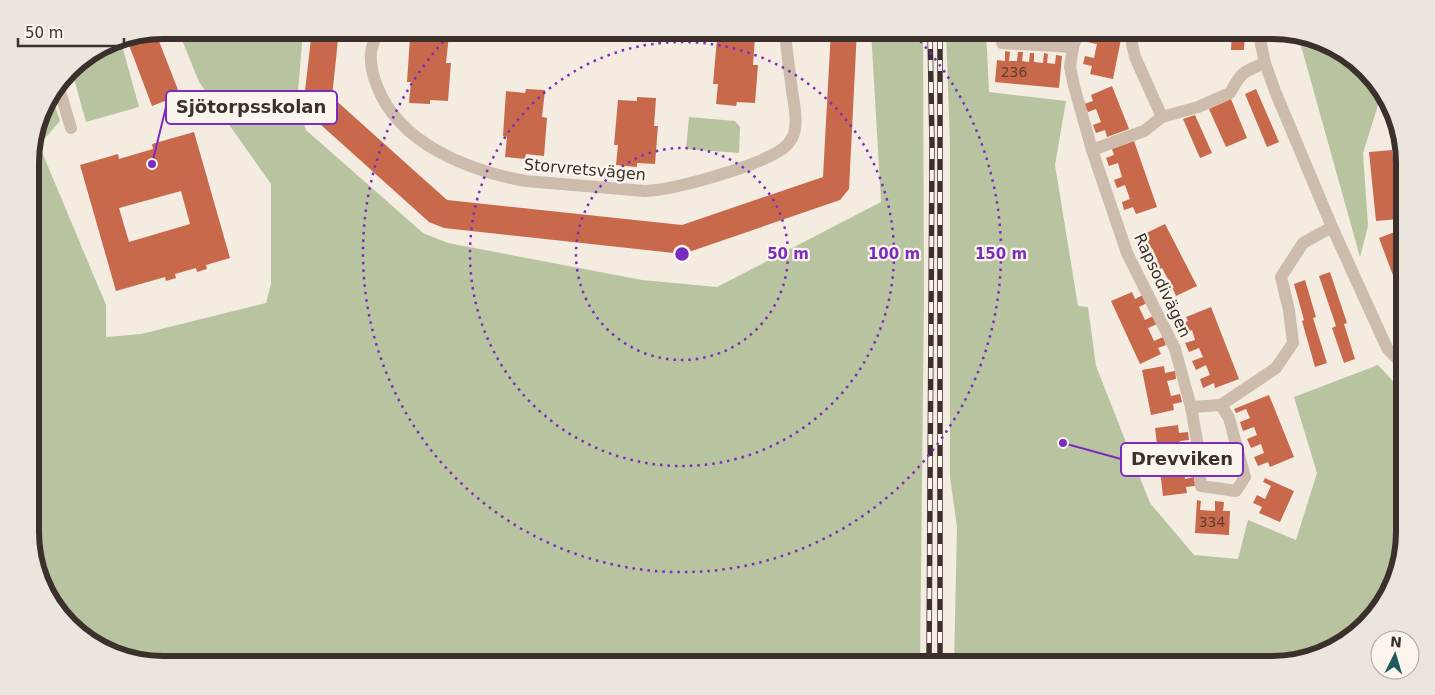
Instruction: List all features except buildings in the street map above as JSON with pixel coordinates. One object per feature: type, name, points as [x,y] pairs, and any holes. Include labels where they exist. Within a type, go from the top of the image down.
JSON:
[{"type":"street","name":"Storvretsvägen","points":[[375,39],[371,51],[374,78],[379,91],[395,118],[419,139],[437,151],[488,172],[526,182],[645,191],[680,186],[758,162],[788,144],[793,137],[795,120],[785,39]]},
{"type":"street","name":"Rapsodivägen","points":[[1076,39],[1070,67],[1074,86],[1092,150],[1127,253],[1176,349],[1191,407],[1197,441],[1201,486],[1236,491],[1245,477],[1229,418],[1221,404]]},
{"type":"street","points":[[1132,39],[1135,57],[1162,117]]},
{"type":"street","points":[[1260,39],[1265,62],[1275,91],[1332,227],[1387,348],[1396,358]]},
{"type":"street","points":[[1002,42],[1073,47]]},
{"type":"street","points":[[1092,150],[1144,131],[1162,117],[1198,107],[1230,93],[1241,74],[1265,62]]},
{"type":"street","points":[[61,93],[71,128]]},
{"type":"street","points":[[1191,407],[1221,404],[1276,368],[1293,343],[1282,277],[1303,243],[1332,227]]},
{"type":"green space","points":[[182,39],[302,39],[297,105],[306,130],[423,233],[448,243],[642,280],[717,287],[881,202],[872,39],[923,39],[924,296],[920,656],[162,656],[138,654],[123,650],[100,640],[87,631],[64,608],[55,594],[43,565],[40,549],[40,147],[106,305],[106,337],[141,334],[266,303],[271,284],[271,184],[199,82]]},
{"type":"green space","points":[[946,39],[986,39],[989,92],[1066,101],[1055,165],[1078,306],[1088,307],[1096,366],[1150,503],[1194,555],[1238,559],[1248,520],[1296,540],[1317,473],[1294,397],[1378,365],[1396,384],[1396,533],[1394,557],[1387,580],[1380,594],[1371,608],[1354,626],[1327,644],[1297,654],[1281,656],[954,656],[957,527],[950,477],[950,145]]},
{"type":"green space","points":[[1300,42],[1320,48],[1348,64],[1371,87],[1379,98],[1363,153],[1368,226],[1360,257]]},
{"type":"green space","points":[[122,45],[139,107],[86,122],[73,77],[100,55]]},
{"type":"green space","points":[[54,102],[60,121],[41,143],[43,130]]},
{"type":"green space","points":[[689,117],[735,121],[740,127],[739,153],[686,149]]},
{"type":"railway","points":[[929,656],[932,145],[930,39]]},
{"type":"railway","points":[[940,39],[940,656]]},
{"type":"place","name":"Sjötorpsskolan","points":[[152,164]]},
{"type":"place","name":"Drevviken","points":[[1063,443]]}]
